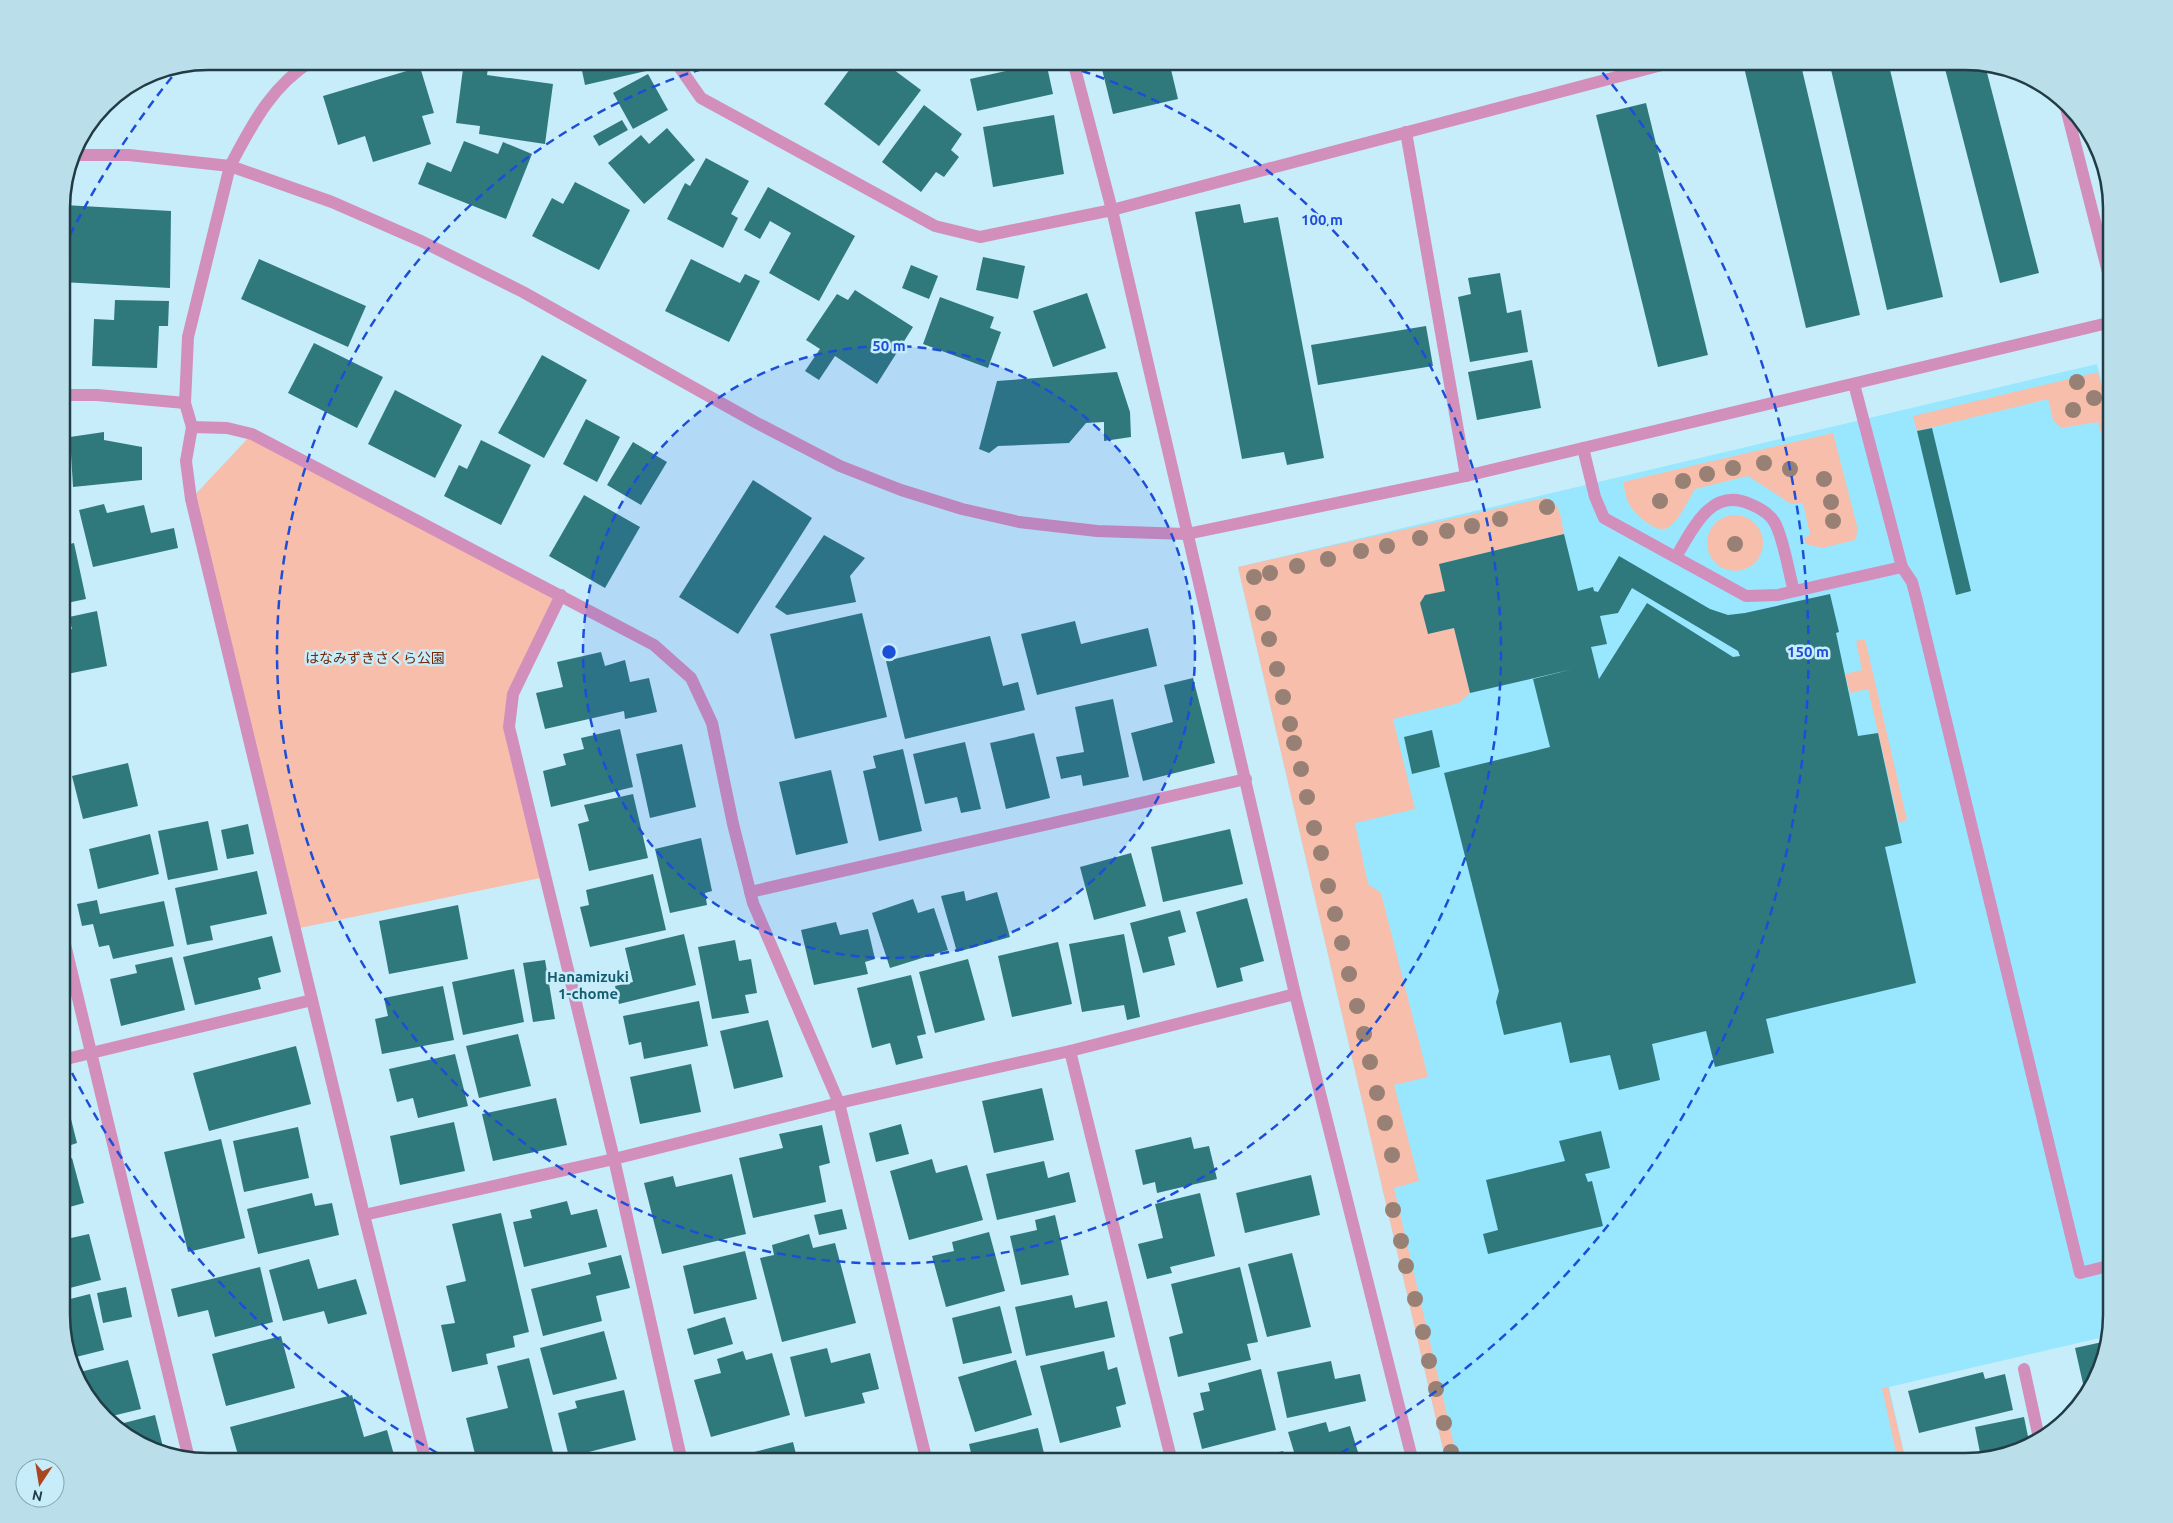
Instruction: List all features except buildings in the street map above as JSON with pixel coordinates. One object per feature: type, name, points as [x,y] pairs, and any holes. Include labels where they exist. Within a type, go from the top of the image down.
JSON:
[{"type":"street","points":[[298,70],[263,107],[230,166],[188,337],[185,404],[192,426],[186,461],[191,499],[364,1215],[424,1453]]},
{"type":"street","points":[[681,70],[701,98],[935,226],[980,237],[1112,210],[1643,70]]},
{"type":"street","points":[[1075,70],[1112,210],[1295,994],[1412,1453]]},
{"type":"street","points":[[2068,116],[2103,253]]},
{"type":"street","points":[[1406,132],[1466,476]]},
{"type":"street","points":[[81,154],[129,155],[230,166],[332,202],[421,241],[523,292],[755,422],[840,466],[901,490],[962,509],[1020,522],[1097,531],[1187,534],[1466,476],[2103,324]]},
{"type":"street","points":[[1854,384],[1902,567],[1912,582],[1917,601],[2080,1272],[2103,1267]]},
{"type":"street","points":[[70,395],[97,394],[185,404]]},
{"type":"street","points":[[192,426],[227,428],[252,434],[654,645],[691,678],[712,722],[733,824],[750,892],[839,1103],[925,1453]]},
{"type":"street","points":[[1583,448],[1595,497],[1604,518],[1746,596],[1761,597],[1794,591],[1902,567]]},
{"type":"street","points":[[1676,557],[1700,515],[1719,503],[1740,499],[1762,508],[1776,523],[1794,591]]},
{"type":"street","points":[[561,595],[513,694],[509,727],[614,1159],[680,1453]]},
{"type":"street","points":[[750,892],[1246,779]]},
{"type":"street","points":[[70,965],[187,1451]]},
{"type":"street","points":[[364,1215],[614,1159],[839,1103],[1070,1051],[1295,994]]},
{"type":"street","points":[[70,1058],[312,1000]]},
{"type":"street","points":[[1070,1051],[1170,1453]]},
{"type":"street","points":[[2024,1369],[2038,1432]]},
{"type":"shaded area","points":[[2097,364],[2103,389],[2103,1315],[2101,1338],[1889,1387],[1904,1453],[1444,1453],[1238,567]]},
{"type":"green space","points":[[2098,372],[2103,391],[2103,442],[2098,422],[2061,428],[2053,420],[2048,399],[1917,431],[1913,416]]},
{"type":"green space","points":[[1833,433],[1858,530],[1855,540],[1822,548],[1806,544],[1804,538],[1810,535],[1803,503],[1791,504],[1748,476],[1695,489],[1677,519],[1673,524],[1664,529],[1654,527],[1643,520],[1631,507],[1627,498],[1623,482]]},
{"type":"green space","name":"はなみずきさくら公園","points":[[252,434],[561,595],[513,694],[509,727],[545,877],[295,929],[191,499]]},
{"type":"green space","points":[[1544,498],[1554,503],[1561,517],[1564,534],[1439,564],[1470,693],[1459,703],[1393,719],[1415,809],[1355,823],[1368,884],[1381,893],[1428,1077],[1394,1085],[1419,1181],[1394,1188],[1456,1453],[1444,1453],[1238,567]]},
{"type":"green space","points":[[1735,515],[1746,517],[1755,523],[1761,532],[1763,543],[1761,554],[1755,563],[1746,569],[1735,571],[1724,569],[1715,563],[1709,554],[1707,543],[1709,532],[1715,523],[1724,517]]},
{"type":"green space","points":[[1865,639],[1907,820],[1899,823],[1868,689],[1850,693],[1845,674],[1862,670],[1856,641]]},
{"type":"green space","points":[[1888,1387],[1904,1453],[1896,1453],[1882,1388]]},
{"type":"district","name":"Hanamizuki 1-chome","points":[[588,986]]}]
